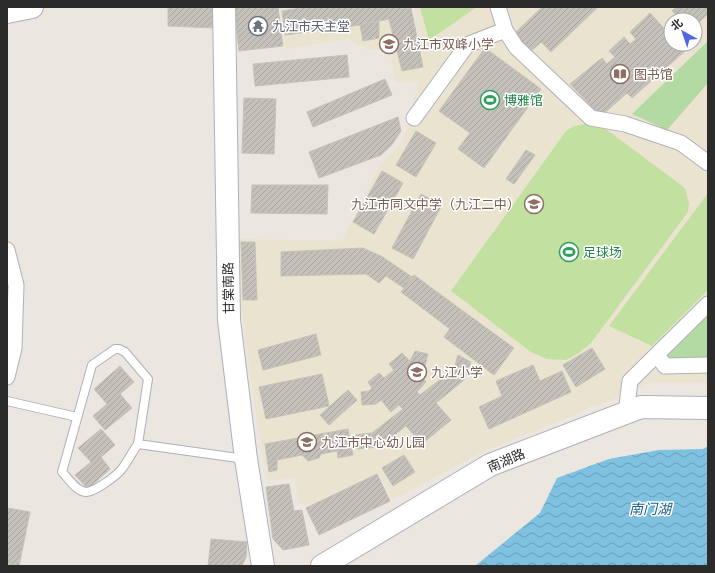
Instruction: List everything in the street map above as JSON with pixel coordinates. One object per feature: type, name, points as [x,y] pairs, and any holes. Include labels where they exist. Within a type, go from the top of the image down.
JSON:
[{"type":"street","points":[[7,12],[32,7]]},
{"type":"street","name":"甘棠南路","points":[[224,7],[229,320],[246,459],[263,566]]},
{"type":"street","points":[[498,7],[505,30],[516,46],[591,118],[625,124],[681,143],[708,163]]},
{"type":"street","points":[[414,118],[467,45],[505,30]]},
{"type":"street","points":[[7,250],[16,285],[14,348],[7,377]]},
{"type":"street","points":[[626,412],[630,381],[708,304]]},
{"type":"street","points":[[657,355],[665,366],[708,365]]},
{"type":"street","name":"南湖路","points":[[322,566],[490,465],[641,407],[708,408]]},
{"type":"lane","points":[[119,348],[125,352],[148,379],[138,444],[120,471],[97,488],[87,492],[78,489],[62,472],[92,365],[115,349],[119,348]]},
{"type":"lane","points":[[7,401],[77,417]]},
{"type":"lane","points":[[138,444],[246,459]]},
{"type":"shaded area","name":"九江市同文中学（九江二中）","points":[[280,7],[411,7],[421,49],[413,7],[708,7],[708,383],[650,382],[607,402],[591,406],[577,414],[482,452],[392,500],[378,473],[308,505],[299,503],[294,478],[267,481],[251,381],[241,304],[237,239],[342,241],[379,167],[403,141],[419,82],[396,82],[390,50],[368,49],[348,39],[285,49]]},
{"type":"green space","points":[[420,7],[477,7],[429,40]]},
{"type":"green space","points":[[708,41],[708,83],[667,130],[632,114],[697,52],[703,52],[703,46]]},
{"type":"green space","name":"足球场","points":[[590,123],[599,124],[685,188],[689,203],[688,212],[591,343],[579,353],[566,360],[547,359],[531,352],[451,291],[566,131],[574,126]]},
{"type":"green space","points":[[708,193],[708,290],[652,346],[609,326]]},
{"type":"green space","points":[[708,314],[708,359],[669,360],[666,356]]},
{"type":"water","name":"南门湖","points":[[708,446],[708,566],[475,566],[540,513],[557,478],[609,459],[659,450],[703,449]]},
{"type":"building","points":[[168,7],[216,7],[216,28],[168,26]]},
{"type":"building","name":"九江市天主堂","points":[[234,7],[278,7],[283,46],[239,51]]},
{"type":"building","points":[[306,7],[411,8],[423,67],[402,71],[389,19],[360,25],[285,35],[282,11]]},
{"type":"building","points":[[542,7],[598,7],[551,52],[541,42],[529,53],[512,36]]},
{"type":"building","points":[[677,7],[708,7],[708,14],[703,19],[703,12],[672,11]]},
{"type":"building","name":"图书馆","points":[[650,13],[663,27],[663,52],[684,52],[632,98],[627,93],[601,116],[570,84],[602,58],[607,64],[615,57],[609,51],[624,37],[630,44],[636,39],[630,32]]},
{"type":"building","points":[[379,21],[379,38],[363,41],[360,25]]},
{"type":"building","name":"博雅馆","points":[[485,48],[541,89],[484,168],[458,149],[470,133],[439,111]]},
{"type":"building","points":[[347,55],[349,77],[255,86],[253,64]]},
{"type":"building","points":[[385,79],[392,95],[313,127],[307,112]]},
{"type":"building","points":[[244,98],[276,99],[274,154],[242,153]]},
{"type":"building","points":[[398,117],[401,131],[391,146],[381,155],[319,178],[309,152]]},
{"type":"building","points":[[416,131],[436,143],[416,177],[396,165]]},
{"type":"building","points":[[526,150],[535,155],[514,184],[506,179]]},
{"type":"building","points":[[382,171],[403,183],[374,234],[353,222]]},
{"type":"building","points":[[252,185],[328,185],[327,214],[251,213]]},
{"type":"building","points":[[421,194],[442,205],[413,259],[392,248]]},
{"type":"building","points":[[241,242],[255,242],[257,300],[243,300]]},
{"type":"building","points":[[363,248],[381,256],[366,274],[281,276],[281,252]]},
{"type":"building","points":[[381,256],[412,277],[404,288],[386,276],[379,283],[366,274]]},
{"type":"building","points":[[414,275],[463,311],[450,329],[401,292]]},
{"type":"building","points":[[463,311],[514,348],[494,375],[444,337]]},
{"type":"building","points":[[316,334],[321,355],[263,370],[258,350]]},
{"type":"building","points":[[592,348],[605,369],[576,387],[563,365]]},
{"type":"building","points":[[415,351],[428,354],[425,366],[419,373],[426,382],[417,392],[420,395],[454,369],[458,355],[471,362],[464,380],[436,403],[451,420],[422,444],[406,426],[379,447],[357,449],[356,435],[372,433],[403,409],[399,405],[391,412],[381,400],[376,404],[362,405],[361,392],[369,391],[372,388],[368,382],[379,373],[384,378],[394,370],[389,364],[402,353],[410,361]]},
{"type":"building","points":[[533,365],[540,381],[562,371],[571,392],[489,429],[479,407],[502,396],[496,381]]},
{"type":"building","points":[[120,366],[134,382],[120,394],[132,408],[105,430],[93,416],[107,404],[94,389]]},
{"type":"building","points":[[322,374],[329,406],[266,419],[259,387]]},
{"type":"building","points":[[348,390],[357,400],[329,425],[320,415]]},
{"type":"building","points":[[101,429],[115,445],[101,457],[110,469],[88,489],[75,475],[91,462],[78,448]]},
{"type":"building","points":[[348,429],[353,455],[338,458],[337,451],[321,454],[319,458],[308,461],[302,455],[277,460],[277,470],[269,472],[265,444]]},
{"type":"building","points":[[404,455],[415,472],[393,486],[382,468]]},
{"type":"building","points":[[377,474],[390,501],[319,535],[306,508]]},
{"type":"building","points":[[289,484],[294,511],[302,510],[309,545],[283,550],[273,539],[266,487]]},
{"type":"building","points":[[7,508],[30,512],[19,566],[7,566]]},
{"type":"building","points":[[211,539],[247,542],[246,557],[242,566],[208,566]]},
{"type":"place","name":"九江市天主堂","points":[[258,26]]},
{"type":"place","name":"九江市双峰小学","points":[[389,44]]},
{"type":"place","name":"图书馆","points":[[620,74]]},
{"type":"place","name":"博雅馆","points":[[490,100]]},
{"type":"place","name":"九江市同文中学（九江二中）","points":[[534,204]]},
{"type":"place","name":"足球场","points":[[569,252]]},
{"type":"place","name":"九江小学","points":[[417,372]]},
{"type":"place","name":"九江市中心幼儿园","points":[[307,442]]}]
